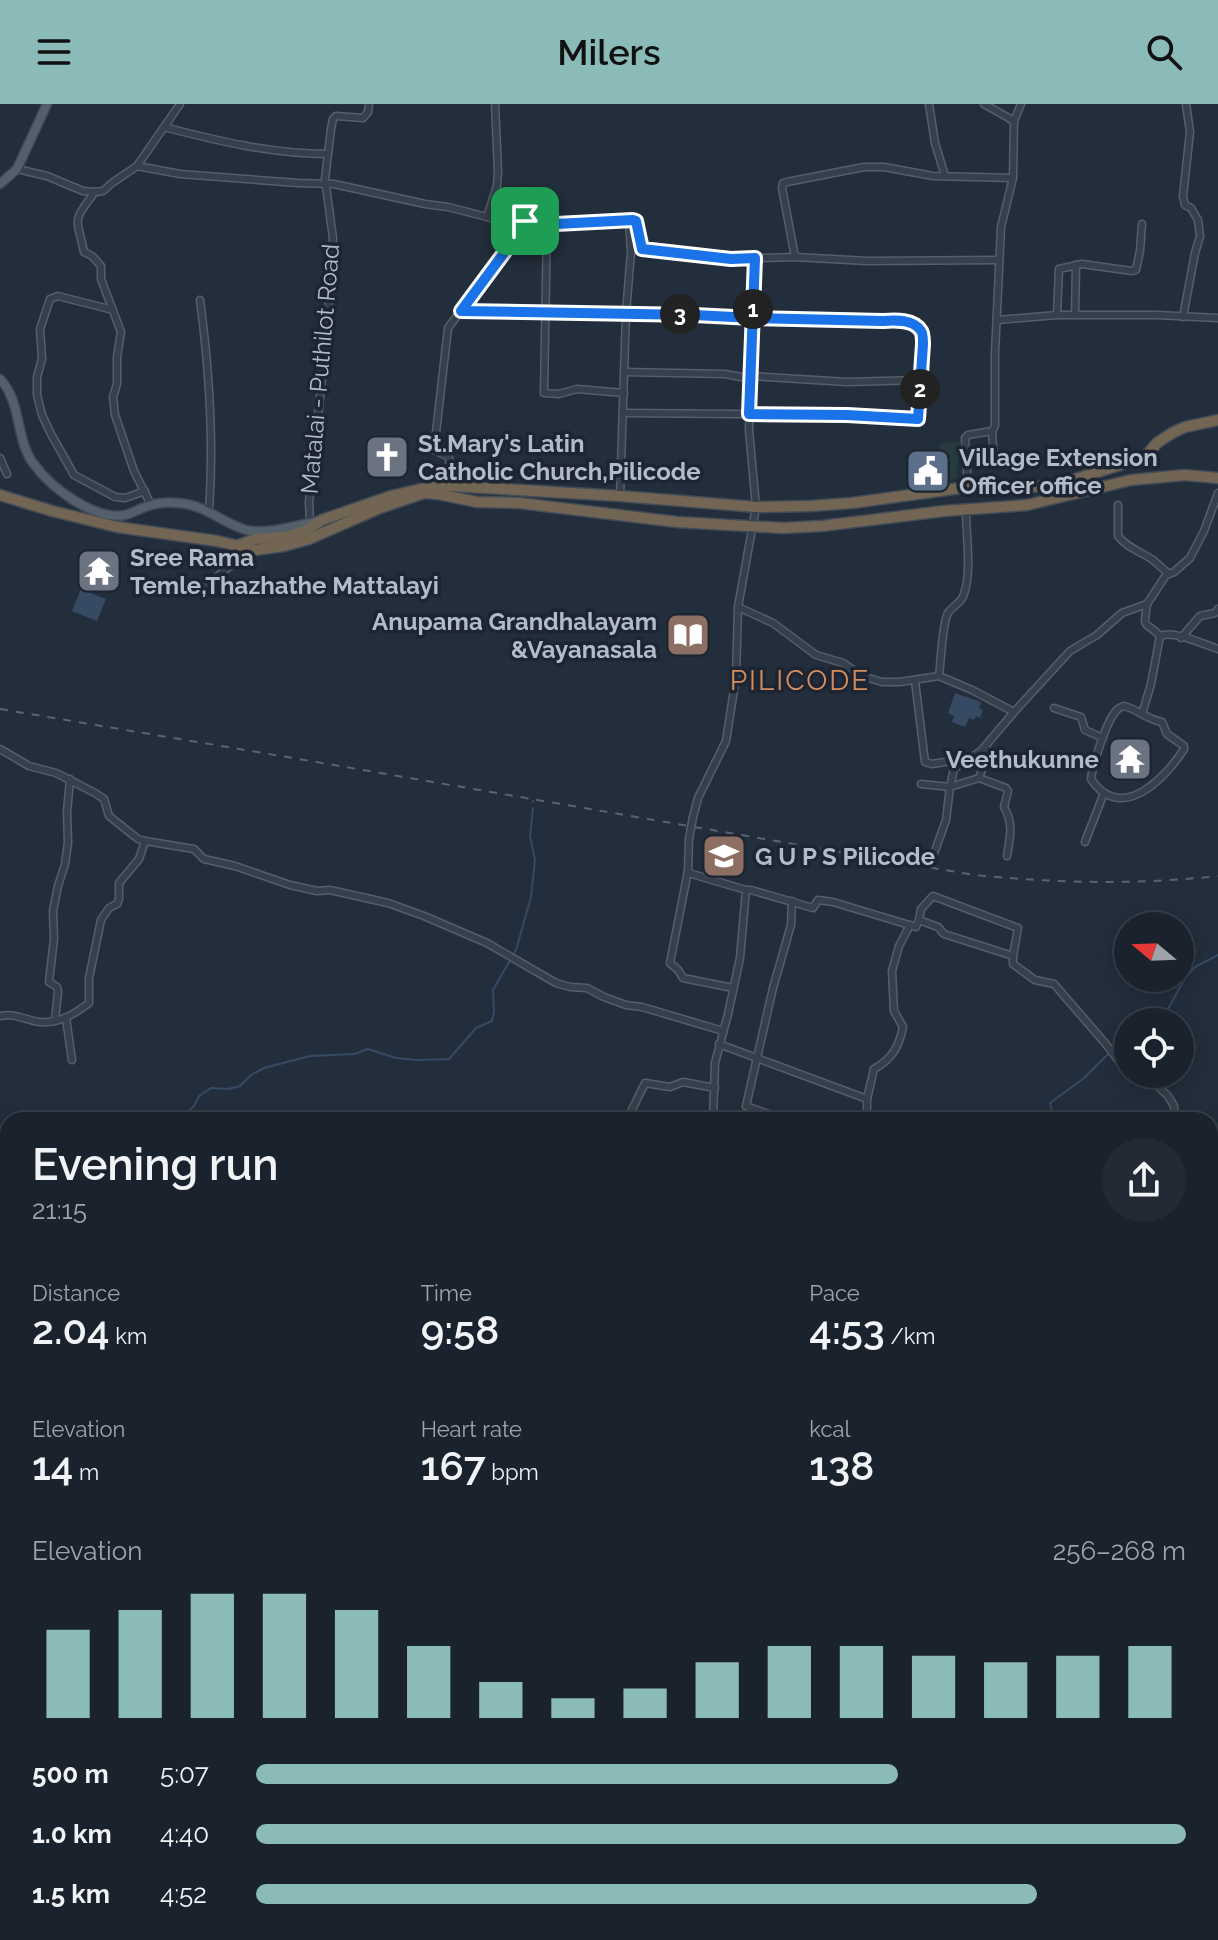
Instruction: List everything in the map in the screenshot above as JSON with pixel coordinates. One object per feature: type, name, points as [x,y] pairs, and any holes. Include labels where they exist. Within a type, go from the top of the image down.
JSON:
[{"type":"highway","points":[[239,545],[305,531],[322,520],[391,496],[429,487],[620,496],[756,507],[852,503],[968,487],[1002,489],[1057,485],[1145,457],[1157,443],[1172,433],[1218,420]]},
{"type":"highway","points":[[0,495],[117,527],[255,550],[309,539],[380,508],[424,493],[477,502],[519,503],[677,522],[782,528],[1027,505],[1131,480],[1185,475],[1218,478]]},
{"type":"main road","points":[[0,184],[17,169],[47,104]]},
{"type":"main road","points":[[0,379],[13,401],[24,448],[34,464],[51,482],[97,512],[126,515],[151,505],[177,502],[195,505],[247,530],[271,530],[322,520]]},
{"type":"street","points":[[17,169],[47,176],[83,191],[103,191],[137,166],[180,104]]},
{"type":"street","name":"Matalai - Puthilot Road","points":[[310,522],[309,502],[333,238],[324,184],[328,154],[333,119],[336,116],[363,118],[369,104]]},
{"type":"street","points":[[487,217],[498,172],[495,104]]},
{"type":"street","points":[[929,104],[935,143],[945,176]]},
{"type":"street","points":[[984,104],[1014,121]]},
{"type":"street","points":[[994,461],[992,431],[995,426],[1001,227],[1013,178],[1014,121],[1021,104]]},
{"type":"street","points":[[1183,317],[1200,236],[1198,220],[1191,208],[1185,205],[1183,196],[1190,132],[1186,104]]},
{"type":"street","points":[[164,127],[271,151],[328,154]]},
{"type":"street","points":[[137,166],[180,174],[324,184],[487,217],[547,223],[636,221],[642,249],[731,259],[999,260]]},
{"type":"street","points":[[795,257],[783,183],[864,167],[884,167],[923,175],[1013,178]]},
{"type":"street","points":[[95,192],[76,221],[84,252],[101,266],[101,279],[121,332],[113,397],[115,415],[134,471],[151,505]]},
{"type":"street","points":[[620,496],[631,252],[629,220]]},
{"type":"street","points":[[451,486],[449,457],[434,450],[448,328],[525,221]]},
{"type":"street","points":[[547,223],[544,393],[559,394],[577,389],[624,393]]},
{"type":"street","points":[[1057,315],[1059,269],[1082,264],[1136,270],[1142,224]]},
{"type":"street","points":[[733,988],[683,978],[670,963],[688,871],[693,817],[698,798],[726,741],[736,677],[738,607],[756,507],[749,414],[755,258]]},
{"type":"street","points":[[1075,315],[1076,265]]},
{"type":"street","points":[[113,310],[58,296],[50,299],[40,329],[42,359],[37,377],[37,395],[42,415],[74,475],[115,497],[125,498],[145,491]]},
{"type":"street","points":[[200,300],[212,445],[209,511]]},
{"type":"street","points":[[461,311],[897,319],[923,332],[918,419],[847,415],[623,413]]},
{"type":"street","points":[[997,320],[1057,315],[1218,318]]},
{"type":"street","points":[[624,372],[847,382],[920,380]]},
{"type":"street","points":[[968,487],[966,436],[992,431]]},
{"type":"street","points":[[0,458],[7,474]]},
{"type":"street","points":[[1160,636],[1144,622],[1147,604],[1166,575],[1174,572],[1196,549],[1218,493]]},
{"type":"street","points":[[1118,505],[1120,539],[1169,574]]},
{"type":"street","points":[[939,676],[946,619],[965,590],[966,511]]},
{"type":"street","points":[[198,592],[252,549]]},
{"type":"street","points":[[955,768],[986,746],[1070,651],[1097,635],[1122,613],[1147,604]]},
{"type":"street","points":[[738,607],[773,623],[816,655],[843,663],[862,676],[882,682],[915,681],[939,676],[1014,712]]},
{"type":"street","points":[[1181,638],[1200,616],[1215,613],[1218,609]]},
{"type":"street","points":[[1160,636],[1168,633],[1218,649]]},
{"type":"street","points":[[1142,714],[1160,636]]},
{"type":"street","points":[[915,681],[925,762],[952,761],[955,764],[946,820],[931,862]]},
{"type":"street","points":[[1120,707],[1128,707],[1142,714],[1152,721],[1162,722],[1167,734],[1182,744],[1184,749],[1168,772],[1141,794],[1124,798],[1104,793],[1091,779],[1103,738],[1120,707]]},
{"type":"street","points":[[1054,708],[1081,717],[1085,730],[1103,738]]},
{"type":"street","points":[[979,778],[987,755],[986,746]]},
{"type":"street","points":[[0,749],[29,766],[70,779],[104,799],[109,816],[138,839],[194,849],[204,859],[290,885],[388,903],[487,943],[556,983],[587,988],[626,1005],[723,1031]]},
{"type":"street","points":[[921,784],[950,787],[979,778],[1006,788],[1004,807],[1010,817],[1012,831],[1007,856]]},
{"type":"street","points":[[55,1021],[58,991],[49,982],[54,939],[53,911],[68,843],[70,779]]},
{"type":"street","points":[[1085,842],[1104,793]]},
{"type":"street","points":[[0,1016],[16,1015],[39,1022],[55,1021],[66,1018],[89,1003],[89,978],[101,920],[109,908],[117,904],[119,883],[139,859],[145,841]]},
{"type":"street","points":[[688,871],[702,879],[813,908],[818,900],[833,902],[916,927],[921,909],[933,896],[1018,928],[1013,964],[1035,980],[1054,984],[1114,1055]]},
{"type":"street","points":[[714,1112],[715,1063],[740,958],[746,890]]},
{"type":"street","points":[[763,1112],[746,1106],[791,925],[792,901]]},
{"type":"street","points":[[919,920],[938,927],[944,934],[1013,956]]},
{"type":"street","points":[[867,1112],[874,1069],[888,1061],[901,1039],[903,1027],[894,1011],[892,971],[899,946],[910,925]]},
{"type":"street","points":[[66,1018],[72,1060]]},
{"type":"street","points":[[719,1044],[867,1099]]},
{"type":"street","points":[[631,1112],[645,1083],[670,1087],[683,1082],[715,1088]]},
{"type":"street","points":[[1159,1088],[1168,1096],[1174,1112]]},
{"type":"green space","points":[[960,441],[956,479],[944,481],[939,444]]},
{"type":"water","points":[[81,589],[106,599],[97,621],[72,611]]},
{"type":"water","points":[[955,693],[981,702],[979,708],[983,710],[980,718],[969,718],[965,727],[952,722],[954,716],[948,713]]},
{"type":"waterway","points":[[513,955],[531,897],[535,860],[530,836],[533,808]]},
{"type":"waterway","points":[[1169,1008],[1185,978],[1195,967],[1218,955]]},
{"type":"waterway","points":[[188,1112],[199,1096],[211,1088],[240,1086],[264,1068],[310,1056],[354,1054],[368,1049],[396,1058],[449,1059],[476,1028],[492,1021],[493,990],[509,962]]},
{"type":"waterway","points":[[1052,1112],[1050,1103],[1084,1078],[1109,1053]]},
{"type":"railway","points":[[0,709],[974,875],[1096,882],[1218,876]]},
{"type":"place","name":"St.Mary's Latin Catholic Church,Pilicode","points":[[387,457]]},
{"type":"place","name":"Village Extension Officer office","points":[[928,471]]},
{"type":"place","name":"Sree Rama Temle,Thazhathe Mattalayi","points":[[99,571]]},
{"type":"place","name":"Anupama Grandhalayam &Vayanasala","points":[[688,635]]},
{"type":"place","name":"Veethukunne","points":[[1130,759]]},
{"type":"place","name":"G U P S Pilicode","points":[[724,856]]},
{"type":"district","name":"PILICODE","points":[[800,680]]},
{"type":"route","points":[[525,221],[461,311],[694,315],[753,318],[883,321],[897,319],[923,332],[918,419],[749,414],[753,318],[755,258],[731,259],[642,249],[639,229],[633,220],[556,224],[525,221]]}]
